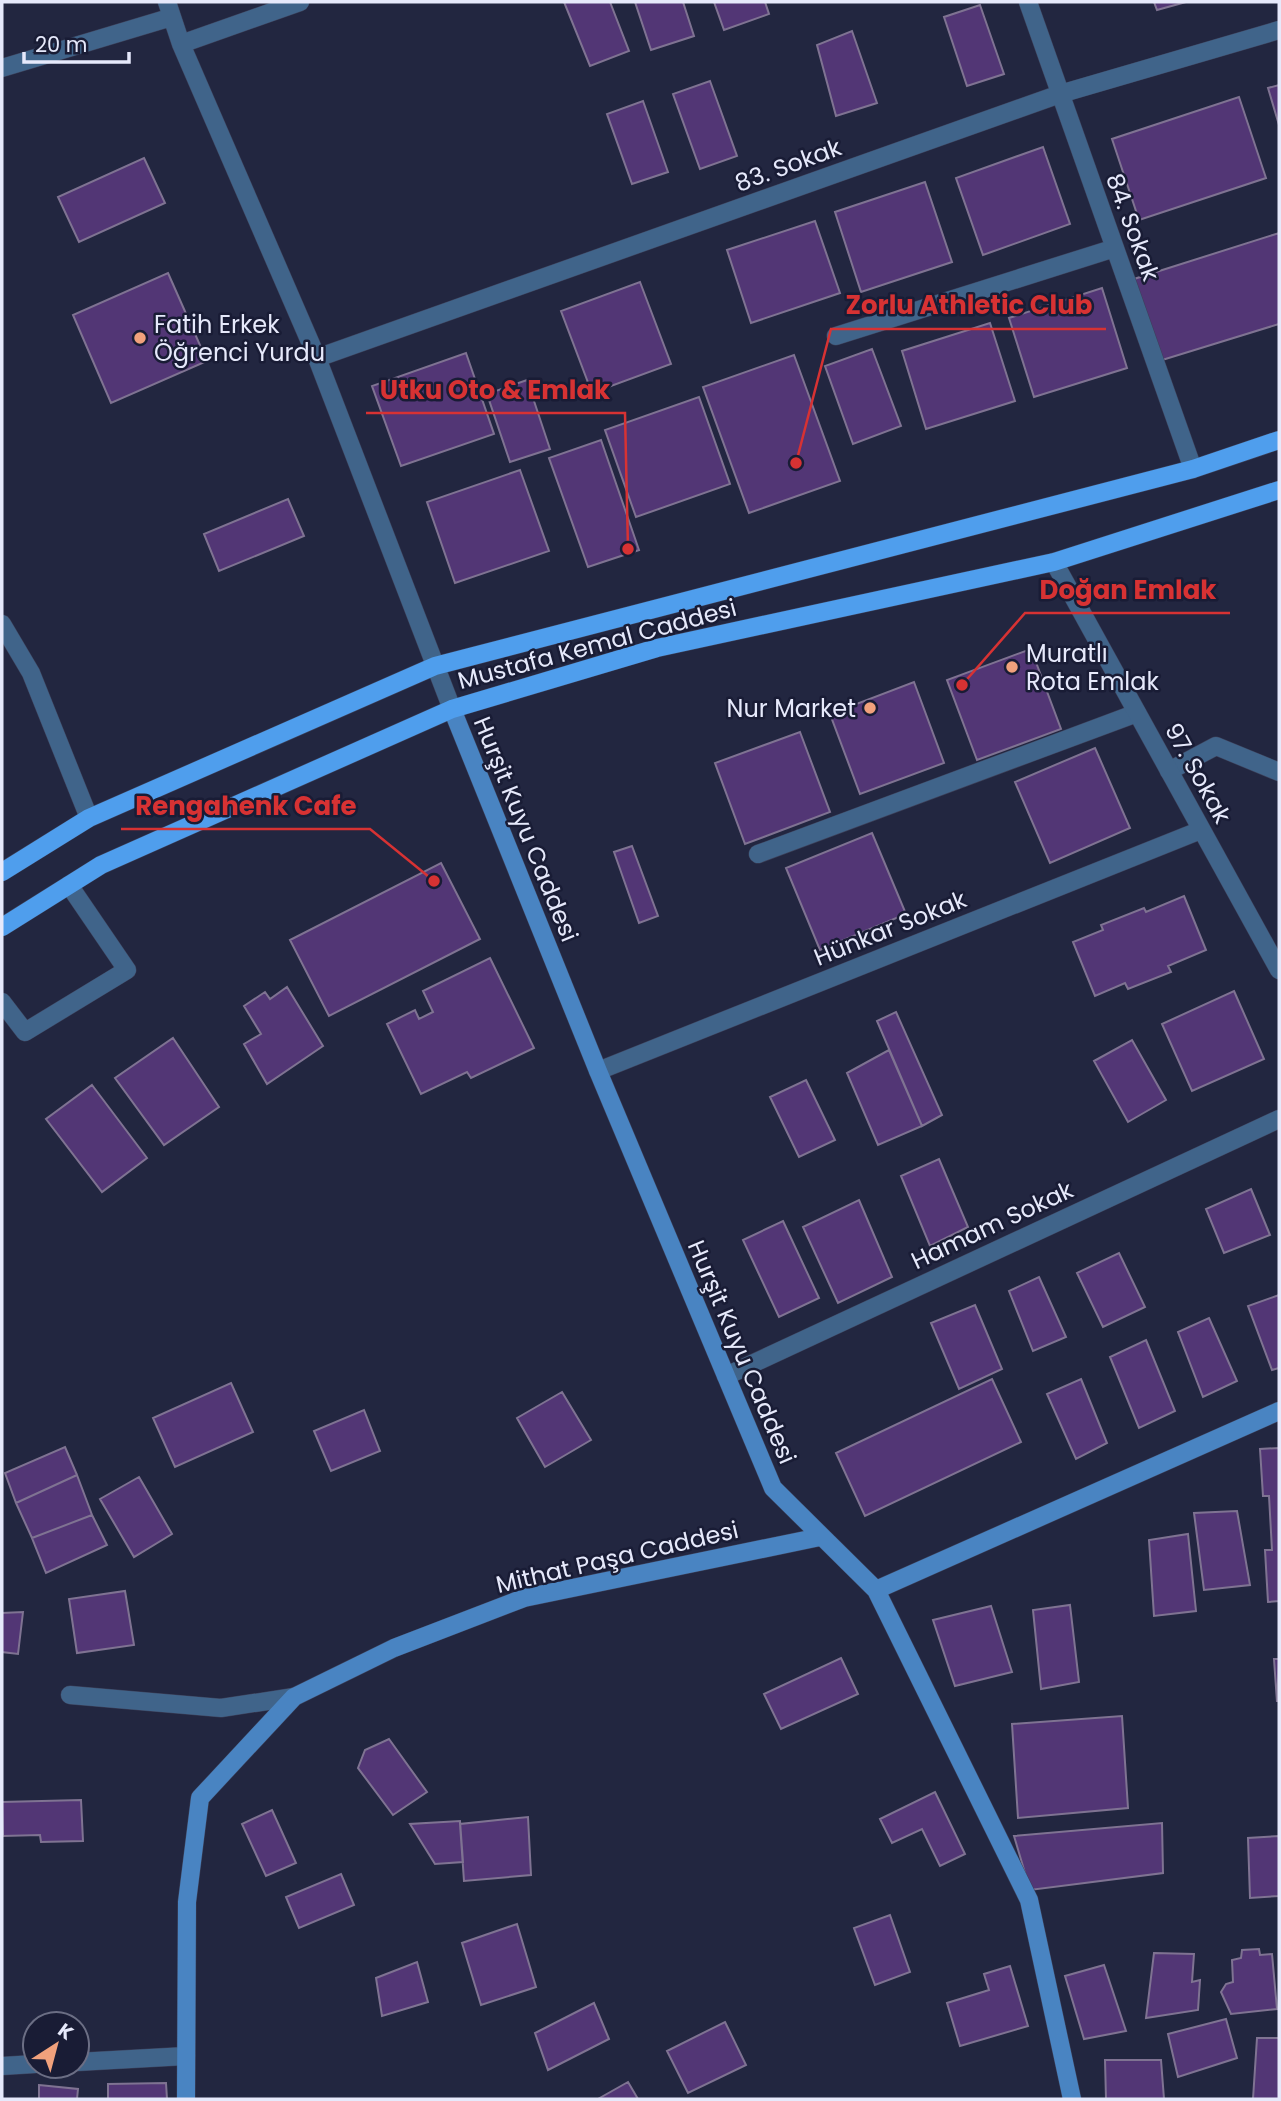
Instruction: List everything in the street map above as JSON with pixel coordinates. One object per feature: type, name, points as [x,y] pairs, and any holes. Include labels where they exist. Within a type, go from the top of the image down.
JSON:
[{"type":"main road","name":"Mustafa Kemal Caddesi","points":[[2,872],[89,818],[435,666],[1193,469],[1279,440]]},
{"type":"main road","name":"Mustafa Kemal Caddesi","points":[[2,927],[101,865],[452,709],[657,648],[1054,562],[1279,490]]},
{"type":"street","points":[[181,44],[300,2]]},
{"type":"street","name":"84. Sokak","points":[[1028,2],[1193,469]]},
{"type":"street","points":[[2,68],[169,9],[181,44],[317,358],[452,709]]},
{"type":"street","name":"83. Sokak","points":[[317,358],[1060,94],[1279,30]]},
{"type":"street","points":[[836,335],[1115,248]]},
{"type":"street","name":"97. Sokak","points":[[1054,562],[1279,970]]},
{"type":"street","points":[[2,624],[31,673],[89,818]]},
{"type":"street","name":"Hurşit Kuyu Caddesi","points":[[452,709],[598,1071],[773,1488],[820,1538],[876,1590],[1029,1900],[1072,2099]]},
{"type":"street","points":[[758,854],[1137,713]]},
{"type":"street","points":[[1169,771],[1216,746],[1279,772]]},
{"type":"street","name":"Hünkar Sokak","points":[[598,1071],[1201,830]]},
{"type":"street","points":[[2,1002],[25,1032],[127,970],[69,885]]},
{"type":"street","name":"Hamam Sokak","points":[[726,1376],[1279,1119]]},
{"type":"street","points":[[876,1590],[1279,1412]]},
{"type":"street","name":"Mithat Paşa Caddesi","points":[[186,2099],[187,1902],[200,1798],[294,1697],[394,1647],[524,1598],[820,1538]]},
{"type":"street","points":[[69,1695],[221,1708],[294,1697]]},
{"type":"street","points":[[91,2061],[186,2056]]},
{"type":"street","points":[[2,2066],[21,2065]]},
{"type":"building","points":[[564,2],[610,2],[629,51],[590,66]]},
{"type":"building","points":[[635,2],[683,2],[694,36],[651,50]]},
{"type":"building","points":[[714,2],[765,2],[769,14],[724,30]]},
{"type":"building","points":[[1154,2],[1186,2],[1157,10]]},
{"type":"building","points":[[980,5],[1004,74],[967,86],[944,17]]},
{"type":"building","points":[[852,31],[877,103],[836,116],[817,45]]},
{"type":"building","points":[[710,81],[737,156],[700,169],[673,94]]},
{"type":"building","points":[[1279,85],[1279,125],[1268,88]]},
{"type":"building","points":[[1239,97],[1266,178],[1139,220],[1112,139]]},
{"type":"building","points":[[643,101],[668,172],[632,184],[607,114]]},
{"type":"building","points":[[1043,147],[1070,224],[983,255],[956,178]]},
{"type":"building","points":[[144,158],[165,203],[79,242],[58,197]]},
{"type":"building","points":[[925,182],[952,262],[861,292],[835,212]]},
{"type":"building","points":[[815,221],[840,293],[751,323],[727,250]]},
{"type":"building","points":[[1279,233],[1279,324],[1159,361],[1134,279]]},
{"type":"building","name":"Fatih Erkek Öğrenci Yurdu","points":[[168,273],[207,361],[111,403],[73,315]]},
{"type":"building","points":[[640,282],[671,364],[592,393],[561,311]]},
{"type":"building","points":[[1102,288],[1127,368],[1034,397],[1009,318]]},
{"type":"building","points":[[990,323],[1015,401],[926,429],[902,351]]},
{"type":"building","points":[[872,349],[901,426],[853,444],[825,366]]},
{"type":"building","points":[[466,353],[494,434],[401,466],[372,386]]},
{"type":"building","points":[[794,355],[840,481],[749,513],[703,387]]},
{"type":"building","points":[[527,380],[550,449],[510,462],[487,394]]},
{"type":"building","points":[[699,397],[730,484],[636,517],[605,430]]},
{"type":"building","points":[[601,440],[639,550],[588,567],[549,458]]},
{"type":"building","points":[[520,470],[549,551],[455,583],[427,502]]},
{"type":"building","points":[[288,499],[304,536],[219,571],[204,534]]},
{"type":"building","points":[[1031,649],[1061,729],[977,760],[947,680]]},
{"type":"building","points":[[914,682],[944,763],[860,794],[830,714]]},
{"type":"building","points":[[800,732],[830,812],[745,844],[715,763]]},
{"type":"building","points":[[1095,748],[1130,828],[1050,863],[1015,782]]},
{"type":"building","points":[[872,833],[906,914],[820,950],[786,868]]},
{"type":"building","points":[[632,846],[658,916],[639,923],[614,852]]},
{"type":"building","points":[[441,863],[480,939],[329,1016],[290,940]]},
{"type":"building","points":[[1184,896],[1206,950],[1168,966],[1171,972],[1128,989],[1125,983],[1095,996],[1073,942],[1103,930],[1101,925],[1144,908],[1146,912]]},
{"type":"building","points":[[490,958],[534,1048],[471,1078],[467,1072],[421,1094],[387,1024],[415,1010],[419,1019],[433,1012],[423,991]]},
{"type":"building","points":[[287,987],[323,1046],[267,1084],[244,1044],[261,1034],[244,1006],[265,992],[270,999]]},
{"type":"building","points":[[1234,991],[1264,1059],[1192,1091],[1162,1024]]},
{"type":"building","points":[[896,1012],[942,1115],[922,1126],[877,1021]]},
{"type":"building","points":[[173,1038],[219,1107],[164,1145],[115,1078]]},
{"type":"building","points":[[1132,1040],[1166,1100],[1128,1122],[1094,1061]]},
{"type":"building","points":[[889,1050],[922,1126],[878,1145],[847,1073]]},
{"type":"building","points":[[806,1080],[835,1140],[799,1157],[770,1097]]},
{"type":"building","points":[[92,1085],[147,1158],[102,1192],[46,1119]]},
{"type":"building","points":[[939,1159],[968,1227],[930,1246],[901,1176]]},
{"type":"building","points":[[1251,1189],[1270,1235],[1224,1253],[1206,1209]]},
{"type":"building","points":[[859,1200],[892,1277],[838,1303],[803,1227]]},
{"type":"building","points":[[783,1221],[819,1298],[779,1317],[743,1240]]},
{"type":"building","points":[[1119,1253],[1145,1307],[1103,1327],[1077,1273]]},
{"type":"building","points":[[1039,1277],[1066,1337],[1033,1351],[1009,1291]]},
{"type":"building","points":[[1279,1295],[1279,1368],[1272,1370],[1248,1306]]},
{"type":"building","points":[[975,1305],[1002,1369],[959,1389],[931,1323]]},
{"type":"building","points":[[1209,1318],[1237,1381],[1203,1397],[1178,1332]]},
{"type":"building","points":[[1146,1340],[1175,1411],[1139,1428],[1110,1357]]},
{"type":"building","points":[[992,1379],[1021,1442],[865,1516],[836,1453]]},
{"type":"building","points":[[1081,1379],[1107,1443],[1076,1459],[1047,1394]]},
{"type":"building","points":[[231,1383],[253,1432],[175,1467],[153,1418]]},
{"type":"building","points":[[562,1392],[591,1440],[545,1467],[517,1418]]},
{"type":"building","points":[[364,1410],[380,1451],[331,1471],[314,1431]]},
{"type":"building","points":[[65,1447],[77,1475],[16,1503],[5,1473]]},
{"type":"building","points":[[1279,1448],[1279,1601],[1268,1602],[1265,1550],[1272,1550],[1269,1496],[1263,1496],[1260,1449]]},
{"type":"building","points":[[77,1475],[92,1515],[32,1538],[16,1503]]},
{"type":"building","points":[[139,1477],[172,1534],[134,1557],[100,1499]]},
{"type":"building","points":[[1237,1511],[1250,1585],[1204,1590],[1194,1513]]},
{"type":"building","points":[[92,1515],[107,1545],[46,1573],[32,1538]]},
{"type":"building","points":[[1188,1534],[1196,1611],[1154,1616],[1149,1540]]},
{"type":"building","points":[[125,1591],[134,1645],[77,1653],[69,1599]]},
{"type":"building","points":[[1070,1605],[1079,1682],[1041,1689],[1033,1610]]},
{"type":"building","points":[[991,1606],[1012,1672],[955,1686],[933,1620]]},
{"type":"building","points":[[23,1612],[18,1654],[2,1652],[2,1613]]},
{"type":"building","points":[[841,1658],[858,1694],[781,1729],[764,1694]]},
{"type":"building","points":[[1274,1659],[1279,1659],[1277,1702]]},
{"type":"building","points":[[1122,1716],[1128,1808],[1018,1818],[1012,1724]]},
{"type":"building","points":[[389,1739],[427,1792],[393,1815],[358,1768],[365,1750]]},
{"type":"building","points":[[935,1792],[965,1854],[940,1866],[922,1829],[892,1843],[880,1819]]},
{"type":"building","points":[[81,1800],[83,1841],[41,1842],[40,1835],[3,1836],[2,1802]]},
{"type":"building","points":[[272,1810],[296,1863],[266,1876],[242,1824]]},
{"type":"building","points":[[528,1817],[531,1875],[464,1881],[460,1824]]},
{"type":"building","points":[[460,1821],[463,1862],[435,1864],[410,1824]]},
{"type":"building","points":[[1162,1823],[1163,1873],[1030,1890],[1014,1836]]},
{"type":"building","points":[[1279,1836],[1279,1896],[1250,1898],[1248,1838]]},
{"type":"building","points":[[341,1874],[354,1905],[299,1928],[286,1897]]},
{"type":"building","points":[[890,1915],[910,1972],[875,1985],[854,1928]]},
{"type":"building","points":[[517,1924],[536,1987],[481,2005],[462,1943]]},
{"type":"building","points":[[1259,1949],[1260,1955],[1272,1954],[1277,2009],[1231,2014],[1221,1992],[1226,1984],[1233,1982],[1232,1960],[1241,1958],[1242,1950]]},
{"type":"building","points":[[1154,1953],[1194,1954],[1192,1982],[1200,1980],[1198,2010],[1146,2018]]},
{"type":"building","points":[[417,1962],[428,2002],[382,2016],[376,1978]]},
{"type":"building","points":[[1104,1965],[1126,2031],[1084,2039],[1065,1976]]},
{"type":"building","points":[[1010,1966],[1028,2026],[960,2046],[947,2003],[989,1990],[984,1974]]},
{"type":"building","points":[[594,2003],[609,2039],[548,2070],[535,2033]]},
{"type":"building","points":[[1226,2019],[1237,2058],[1178,2077],[1168,2034]]},
{"type":"building","points":[[725,2022],[746,2065],[688,2093],[667,2051]]},
{"type":"building","points":[[1257,2038],[1279,2038],[1279,2099],[1253,2099]]},
{"type":"building","points":[[1105,2060],[1161,2060],[1164,2099],[1106,2099]]},
{"type":"building","points":[[628,2082],[638,2099],[598,2099]]},
{"type":"building","points":[[166,2083],[167,2099],[108,2099],[108,2084]]},
{"type":"building","points":[[39,2085],[78,2089],[77,2099],[39,2099]]},
{"type":"place","name":"Fatih Erkek Öğrenci Yurdu","points":[[140,338]]},
{"type":"place","name":"Zorlu Athletic Club","points":[[796,463]]},
{"type":"place","name":"Utku Oto & Emlak","points":[[628,549]]},
{"type":"place","name":"Muratlı Rota Emlak","points":[[1012,667]]},
{"type":"place","name":"Doğan Emlak","points":[[962,685]]},
{"type":"place","name":"Nur Market","points":[[870,708]]},
{"type":"place","name":"Rengahenk Cafe","points":[[434,881]]}]
